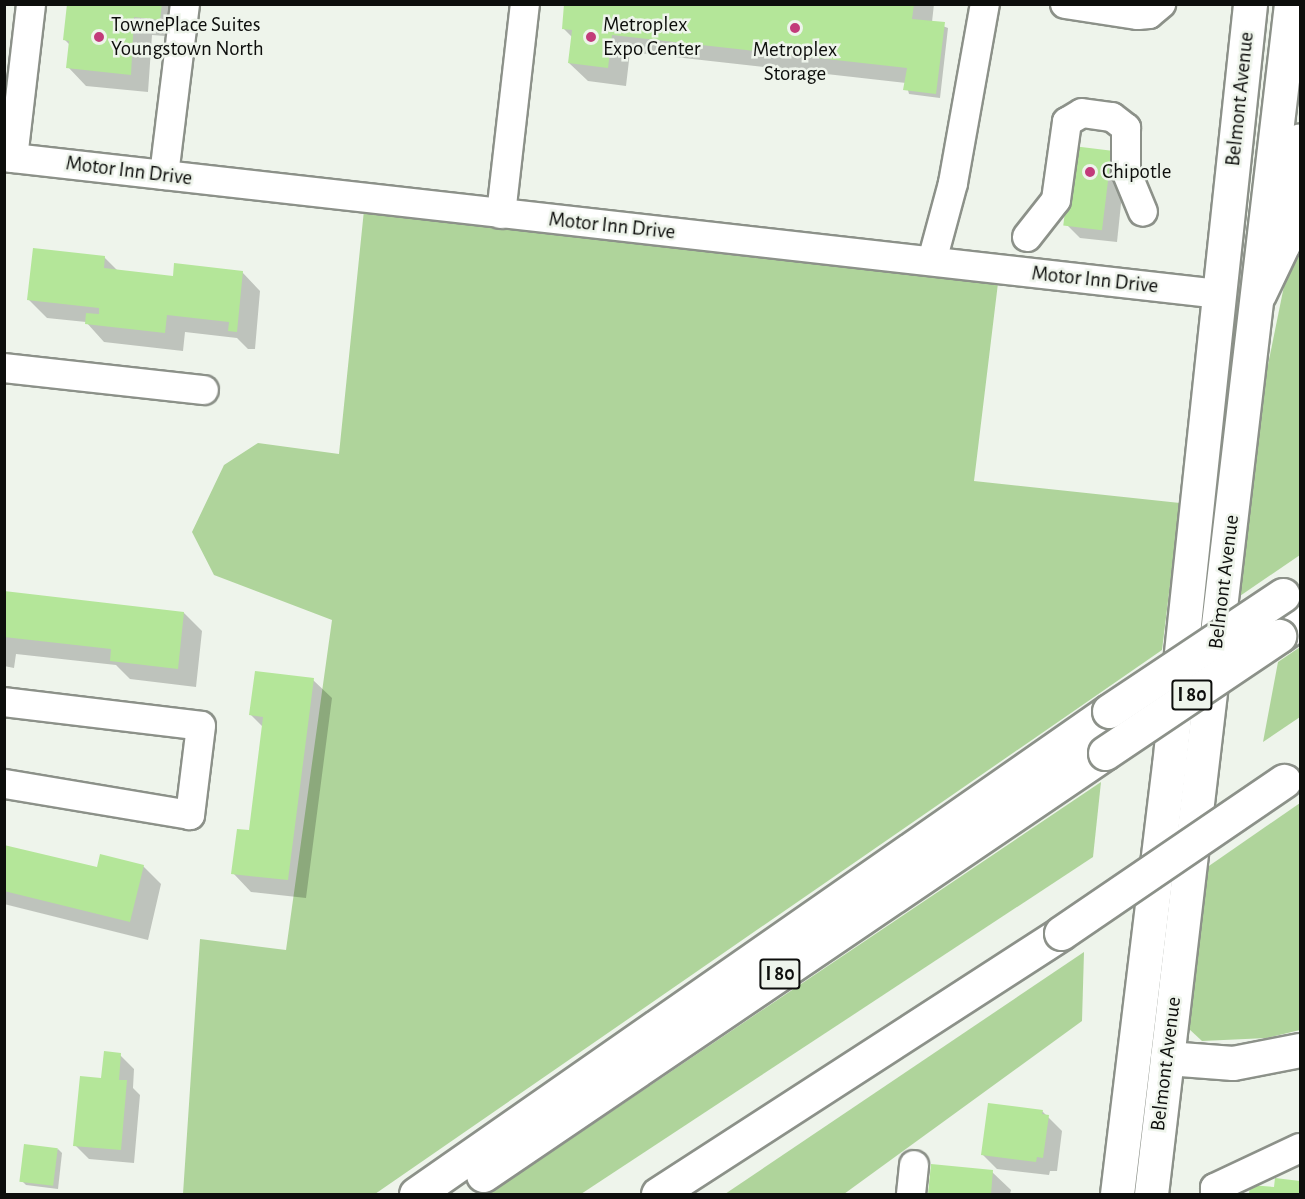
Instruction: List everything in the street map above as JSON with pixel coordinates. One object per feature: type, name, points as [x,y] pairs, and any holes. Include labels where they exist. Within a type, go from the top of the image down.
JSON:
[{"type":"main road","name":"Belmont Avenue","points":[[1117,1194],[1220,294],[1250,4]]},
{"type":"main road","name":"Belmont Avenue","points":[[1151,1194],[1259,294],[1291,4]]},
{"type":"main road","points":[[1259,294],[1283,244],[1300,140]]},
{"type":"main road","points":[[416,1194],[1109,711],[1292,589]]},
{"type":"main road","name":"I 80","points":[[454,1194],[1290,629]]},
{"type":"main road","points":[[658,1194],[1061,933],[1292,776]]},
{"type":"main road","points":[[1134,1055],[1233,1063],[1300,1050]]},
{"type":"street","points":[[9,157],[31,4]]},
{"type":"street","points":[[164,175],[185,4]]},
{"type":"street","points":[[501,213],[525,4]]},
{"type":"street","points":[[932,261],[953,183],[985,4]]},
{"type":"street","points":[[1065,4],[1138,15],[1149,14],[1161,4]]},
{"type":"street","points":[[1027,237],[1056,200],[1067,122],[1082,113],[1112,117],[1126,128],[1126,171],[1143,212]]},
{"type":"street","name":"Motor Inn Drive","points":[[9,157],[1220,294]]},
{"type":"street","points":[[4,368],[204,390]]},
{"type":"street","points":[[4,702],[201,726],[190,814],[4,784]]},
{"type":"street","points":[[1215,1194],[1215,1188],[1300,1148]]},
{"type":"street","points":[[911,1194],[914,1165]]},
{"type":"green space","points":[[1300,207],[1300,555],[1237,598],[1257,419]]},
{"type":"green space","points":[[364,210],[998,283],[974,481],[1180,503],[1162,650],[375,1194],[183,1194],[200,939],[286,950],[332,620],[214,575],[192,532],[224,465],[258,443],[339,454]]},
{"type":"green space","points":[[1300,647],[1300,717],[1263,742],[1278,662]]},
{"type":"green space","points":[[1101,782],[1093,857],[581,1194],[489,1194]]},
{"type":"green space","points":[[1300,803],[1300,1030],[1267,1038],[1202,1041],[1188,1028],[1206,868]]},
{"type":"green space","points":[[1084,952],[1082,1021],[844,1194],[725,1194]]},
{"type":"building","name":"TownePlace Suites Youngstown North","points":[[67,4],[162,4],[160,20],[134,17],[131,75],[66,68],[69,41],[63,40]]},
{"type":"building","name":"Metroplex Storage","points":[[564,4],[914,4],[912,19],[945,22],[936,94],[903,90],[907,68],[612,35],[608,68],[568,63],[572,30],[562,29]]},
{"type":"building","name":"Chipotle","points":[[1073,146],[1112,151],[1102,230],[1063,225]]},
{"type":"building","points":[[33,248],[105,256],[104,268],[173,276],[174,263],[243,271],[237,332],[228,331],[229,322],[167,315],[165,333],[85,324],[86,313],[99,314],[99,308],[27,300]]},
{"type":"building","points":[[4,591],[184,612],[178,669],[110,661],[111,649],[4,637]]},
{"type":"building","points":[[255,671],[314,678],[288,880],[231,874],[237,829],[249,830],[263,717],[249,715]]},
{"type":"building","points":[[4,845],[97,867],[100,854],[144,865],[130,922],[4,891]]},
{"type":"building","points":[[104,1051],[121,1053],[119,1080],[127,1080],[121,1150],[73,1146],[80,1076],[101,1078]]},
{"type":"building","points":[[988,1103],[1043,1110],[1042,1114],[1049,1115],[1043,1158],[1037,1157],[1036,1162],[981,1155]]},
{"type":"building","points":[[24,1144],[58,1148],[53,1186],[19,1182]]},
{"type":"building","points":[[931,1164],[993,1170],[991,1194],[928,1194]]},
{"type":"building","points":[[1275,1178],[1300,1181],[1300,1194],[1249,1194],[1250,1185],[1274,1187]]},
{"type":"place","name":"Metroplex Storage","points":[[795,28]]},
{"type":"place","name":"TownePlace Suites Youngstown North","points":[[99,37]]},
{"type":"place","name":"Metroplex Expo Center","points":[[591,37]]},
{"type":"place","name":"Chipotle","points":[[1090,172]]}]
